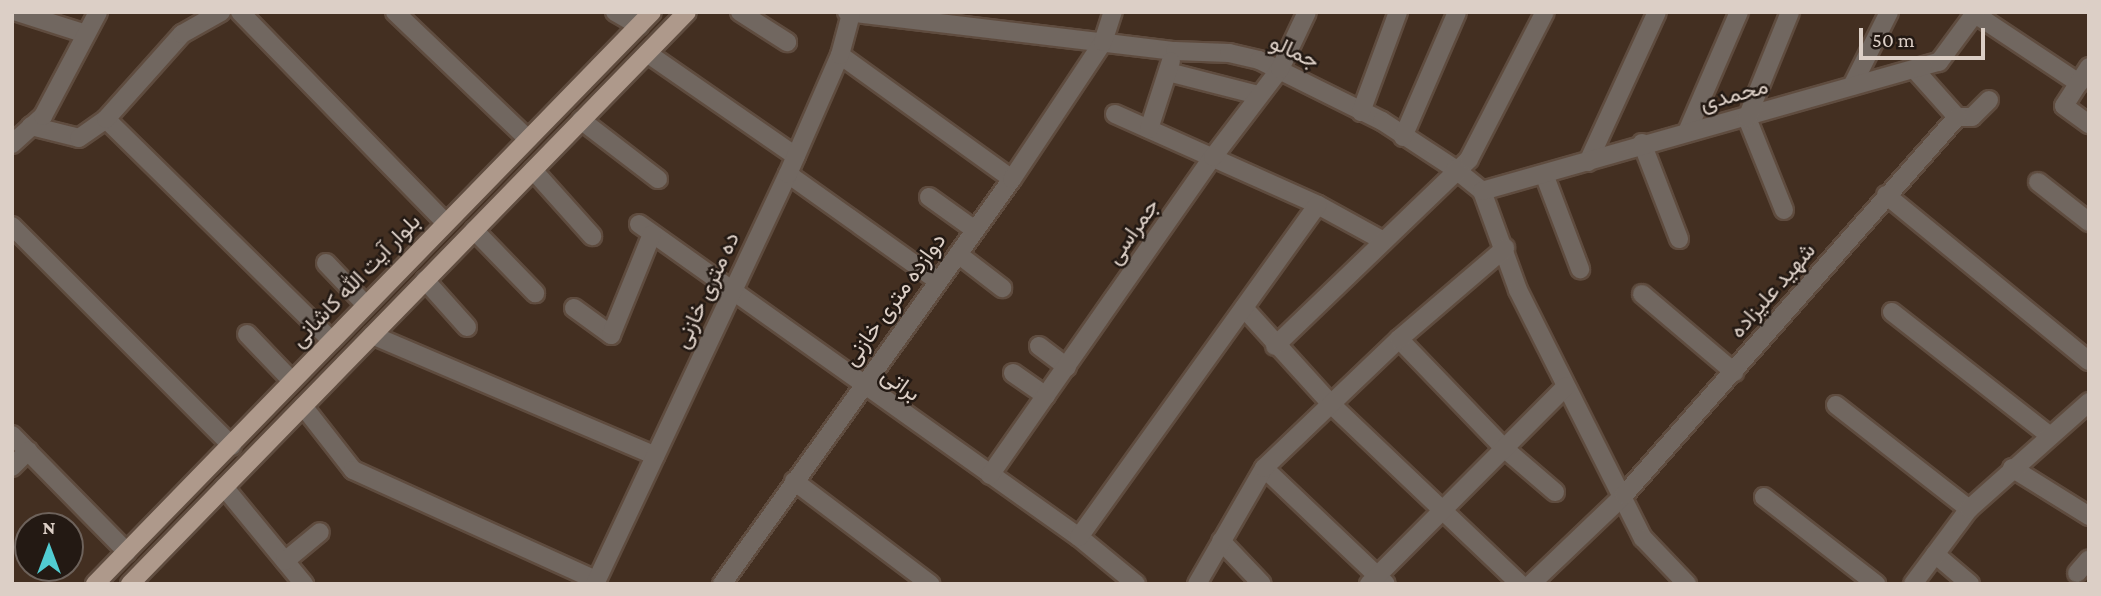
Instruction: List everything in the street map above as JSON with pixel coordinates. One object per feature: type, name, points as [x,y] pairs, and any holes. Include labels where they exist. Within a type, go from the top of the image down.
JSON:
[{"type":"main road","name":"بلوار آیت الله کاشانی","points":[[95,584],[232,446],[364,303],[652,12]]},
{"type":"main road","points":[[130,584],[687,12]]},
{"type":"street","points":[[18,12],[86,34]]},
{"type":"street","points":[[12,144],[43,116],[98,12]]},
{"type":"street","points":[[31,126],[79,138],[106,118],[182,34],[221,12]]},
{"type":"street","points":[[240,12],[445,222]]},
{"type":"street","points":[[395,12],[527,138]]},
{"type":"street","points":[[615,12],[639,26]]},
{"type":"street","points":[[740,12],[787,42]]},
{"type":"street","name":"دوازده متری خازنی","points":[[722,584],[861,386],[1012,179],[1103,42],[1113,12]]},
{"type":"street","name":"جمراسی","points":[[990,475],[1213,156],[1258,94],[1280,69],[1307,12]]},
{"type":"street","points":[[1362,112],[1398,12]]},
{"type":"street","points":[[1403,137],[1457,12]]},
{"type":"street","points":[[1275,346],[1455,169],[1469,159],[1545,12]]},
{"type":"street","points":[[1687,132],[1740,12]]},
{"type":"street","points":[[1784,210],[1747,118],[1790,12]]},
{"type":"street","points":[[1852,86],[1889,12]]},
{"type":"street","name":"جمالو","points":[[849,13],[951,18],[1103,42],[1175,51],[1229,53],[1280,69],[1362,112],[1455,169],[1482,191]]},
{"type":"street","name":"ده متری خازنی","points":[[595,582],[788,174],[840,55],[849,13]]},
{"type":"street","points":[[1588,162],[1655,13]]},
{"type":"street","points":[[1976,13],[2079,83]]},
{"type":"street","name":"محمدی","points":[[1482,191],[1588,162],[1642,143],[1747,118],[1939,62],[1976,13]]},
{"type":"street","points":[[1149,129],[1175,51]]},
{"type":"street","points":[[647,53],[796,156]]},
{"type":"street","points":[[840,55],[1012,179]]},
{"type":"street","points":[[2089,67],[2064,106],[2089,124]]},
{"type":"street","points":[[1915,70],[1957,117],[1972,117],[1989,100]]},
{"type":"street","points":[[1168,72],[1258,94]]},
{"type":"street","points":[[1115,114],[1318,205],[1382,240]]},
{"type":"street","name":"شهید علیزاده","points":[[1531,584],[1624,495],[1957,117]]},
{"type":"street","points":[[106,118],[331,340]]},
{"type":"street","points":[[581,120],[658,179]]},
{"type":"street","points":[[1642,143],[1679,239]]},
{"type":"street","points":[[533,170],[592,236]]},
{"type":"street","points":[[788,174],[938,281]]},
{"type":"street","points":[[1544,174],[1580,269]]},
{"type":"street","points":[[2038,182],[2089,222]]},
{"type":"street","points":[[1482,191],[1505,248],[1518,290],[1650,548],[1687,584]]},
{"type":"street","points":[[1886,195],[2089,362]]},
{"type":"street","points":[[929,197],[975,230]]},
{"type":"street","points":[[1079,537],[1318,205]]},
{"type":"street","points":[[12,226],[232,446]]},
{"type":"street","name":"براتی","points":[[574,308],[611,335],[645,229],[861,386],[1079,537],[1136,584]]},
{"type":"street","points":[[474,230],[535,293]]},
{"type":"street","points":[[1197,584],[1264,468],[1399,339],[1505,248]]},
{"type":"street","points":[[958,254],[1002,288]]},
{"type":"street","points":[[326,264],[364,303]]},
{"type":"street","points":[[425,280],[467,327]]},
{"type":"street","points":[[1642,294],[1734,372]]},
{"type":"street","points":[[1244,308],[1275,346],[1332,405],[1520,584]]},
{"type":"street","points":[[1892,312],[2050,436]]},
{"type":"street","points":[[247,334],[292,381]]},
{"type":"street","points":[[372,335],[654,456]]},
{"type":"street","points":[[1399,339],[1506,449],[1555,492]]},
{"type":"street","points":[[1039,346],[1067,367]]},
{"type":"street","points":[[1013,373],[1046,396]]},
{"type":"street","points":[[1264,468],[1378,581],[1443,509],[1506,449],[1566,386]]},
{"type":"street","points":[[1913,584],[1969,509],[2089,402]]},
{"type":"street","points":[[1836,405],[1969,509]]},
{"type":"street","points":[[303,406],[353,470],[595,582]]},
{"type":"street","points":[[12,435],[127,552]]},
{"type":"street","points":[[12,467],[28,451]]},
{"type":"street","points":[[2012,468],[2089,516]]},
{"type":"street","points":[[794,481],[930,584]]},
{"type":"street","points":[[224,487],[304,584]]},
{"type":"street","points":[[1764,497],[1876,584]]},
{"type":"street","points":[[285,561],[320,532]]},
{"type":"street","points":[[1221,541],[1262,584]]},
{"type":"street","points":[[1935,555],[1970,584]]},
{"type":"street","points":[[2077,573],[2089,559]]}]
